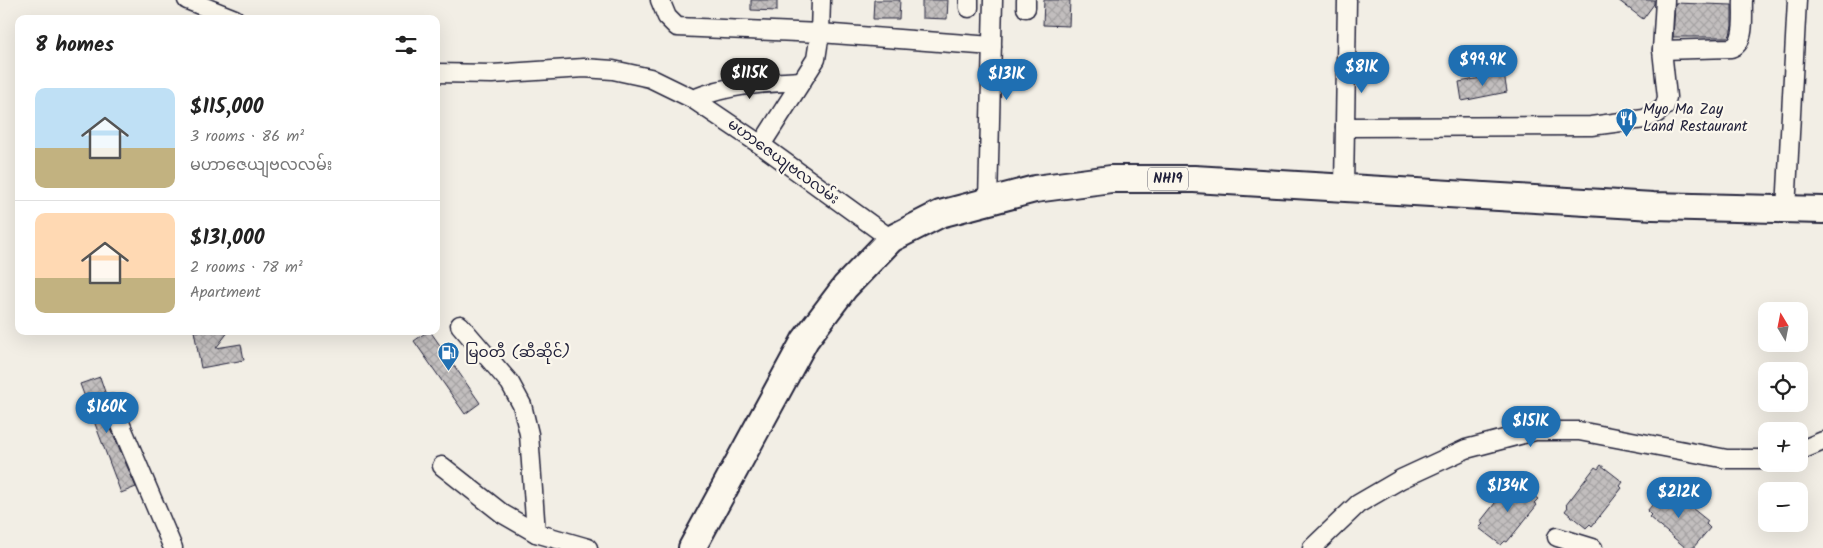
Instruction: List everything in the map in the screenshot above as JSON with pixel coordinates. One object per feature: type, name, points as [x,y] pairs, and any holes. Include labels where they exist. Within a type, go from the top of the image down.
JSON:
[{"type":"highway","name":"NH19","points":[[692,548],[805,340],[845,287],[891,240],[940,214],[1035,189],[1111,179],[1194,179],[1652,206],[1823,210]]},
{"type":"street","points":[[660,0],[667,16],[677,27],[820,34],[992,46]]},
{"type":"street","points":[[761,145],[816,59],[820,34],[821,0]]},
{"type":"street","points":[[988,201],[993,0]]},
{"type":"street","points":[[1344,188],[1347,0]]},
{"type":"street","points":[[1345,127],[1591,126],[1644,119],[1657,113],[1665,106],[1667,96],[1662,50],[1665,0]]},
{"type":"street","points":[[1662,50],[1731,48],[1736,46],[1742,32],[1743,0]]},
{"type":"street","points":[[1786,210],[1797,0]]},
{"type":"street","points":[[188,7],[220,15]]},
{"type":"street","name":"မဟာဇေယျဗလလမ်း","points":[[440,72],[492,74],[584,68],[613,70],[650,78],[693,98],[891,240]]},
{"type":"street","points":[[693,98],[711,91],[741,85],[802,81]]},
{"type":"street","points":[[460,325],[510,384],[522,405],[529,434],[536,533]]},
{"type":"street","points":[[112,404],[173,548]]},
{"type":"street","points":[[1312,548],[1358,504],[1401,480],[1466,449],[1534,431],[1579,431],[1727,459],[1758,459]]},
{"type":"street","points":[[1808,447],[1823,441]]},
{"type":"street","points":[[442,466],[503,514],[536,533],[588,548]]},
{"type":"street","points":[[1557,537],[1593,548]]},
{"type":"building","points":[[751,0],[777,0],[777,11],[751,10]]},
{"type":"building","points":[[874,0],[900,0],[899,19],[873,19]]},
{"type":"building","points":[[922,0],[948,0],[947,19],[922,18]]},
{"type":"building","points":[[1044,0],[1070,0],[1069,26],[1043,25]]},
{"type":"building","points":[[1618,0],[1654,0],[1654,4],[1643,19]]},
{"type":"building","points":[[1675,3],[1732,5],[1730,35],[1728,37],[1673,37]]},
{"type":"building","points":[[1504,74],[1507,92],[1462,101],[1459,82]]},
{"type":"building","points":[[195,335],[226,335],[216,348],[241,344],[244,360],[201,368]]},
{"type":"building","points":[[422,335],[433,335],[480,403],[465,414],[414,341]]},
{"type":"building","points":[[100,377],[106,395],[102,402],[102,408],[136,487],[121,493],[80,384]]},
{"type":"building","points":[[1601,465],[1623,482],[1620,486],[1622,488],[1592,526],[1590,524],[1586,528],[1565,511],[1568,507],[1566,505],[1595,467],[1598,469]]},
{"type":"building","points":[[1516,482],[1538,499],[1534,503],[1537,505],[1507,542],[1505,541],[1501,545],[1479,528],[1483,524],[1480,522],[1510,484],[1513,486]]},
{"type":"building","points":[[1665,490],[1669,493],[1671,491],[1708,521],[1706,524],[1710,528],[1693,548],[1686,548],[1649,517],[1651,515],[1647,511]]},
{"type":"place","name":"Myo Ma Zay Land Restaurant","points":[[1627,138]]},
{"type":"place","name":"မြဝတီ (ဆီဆိုင်)","points":[[449,372]]}]
